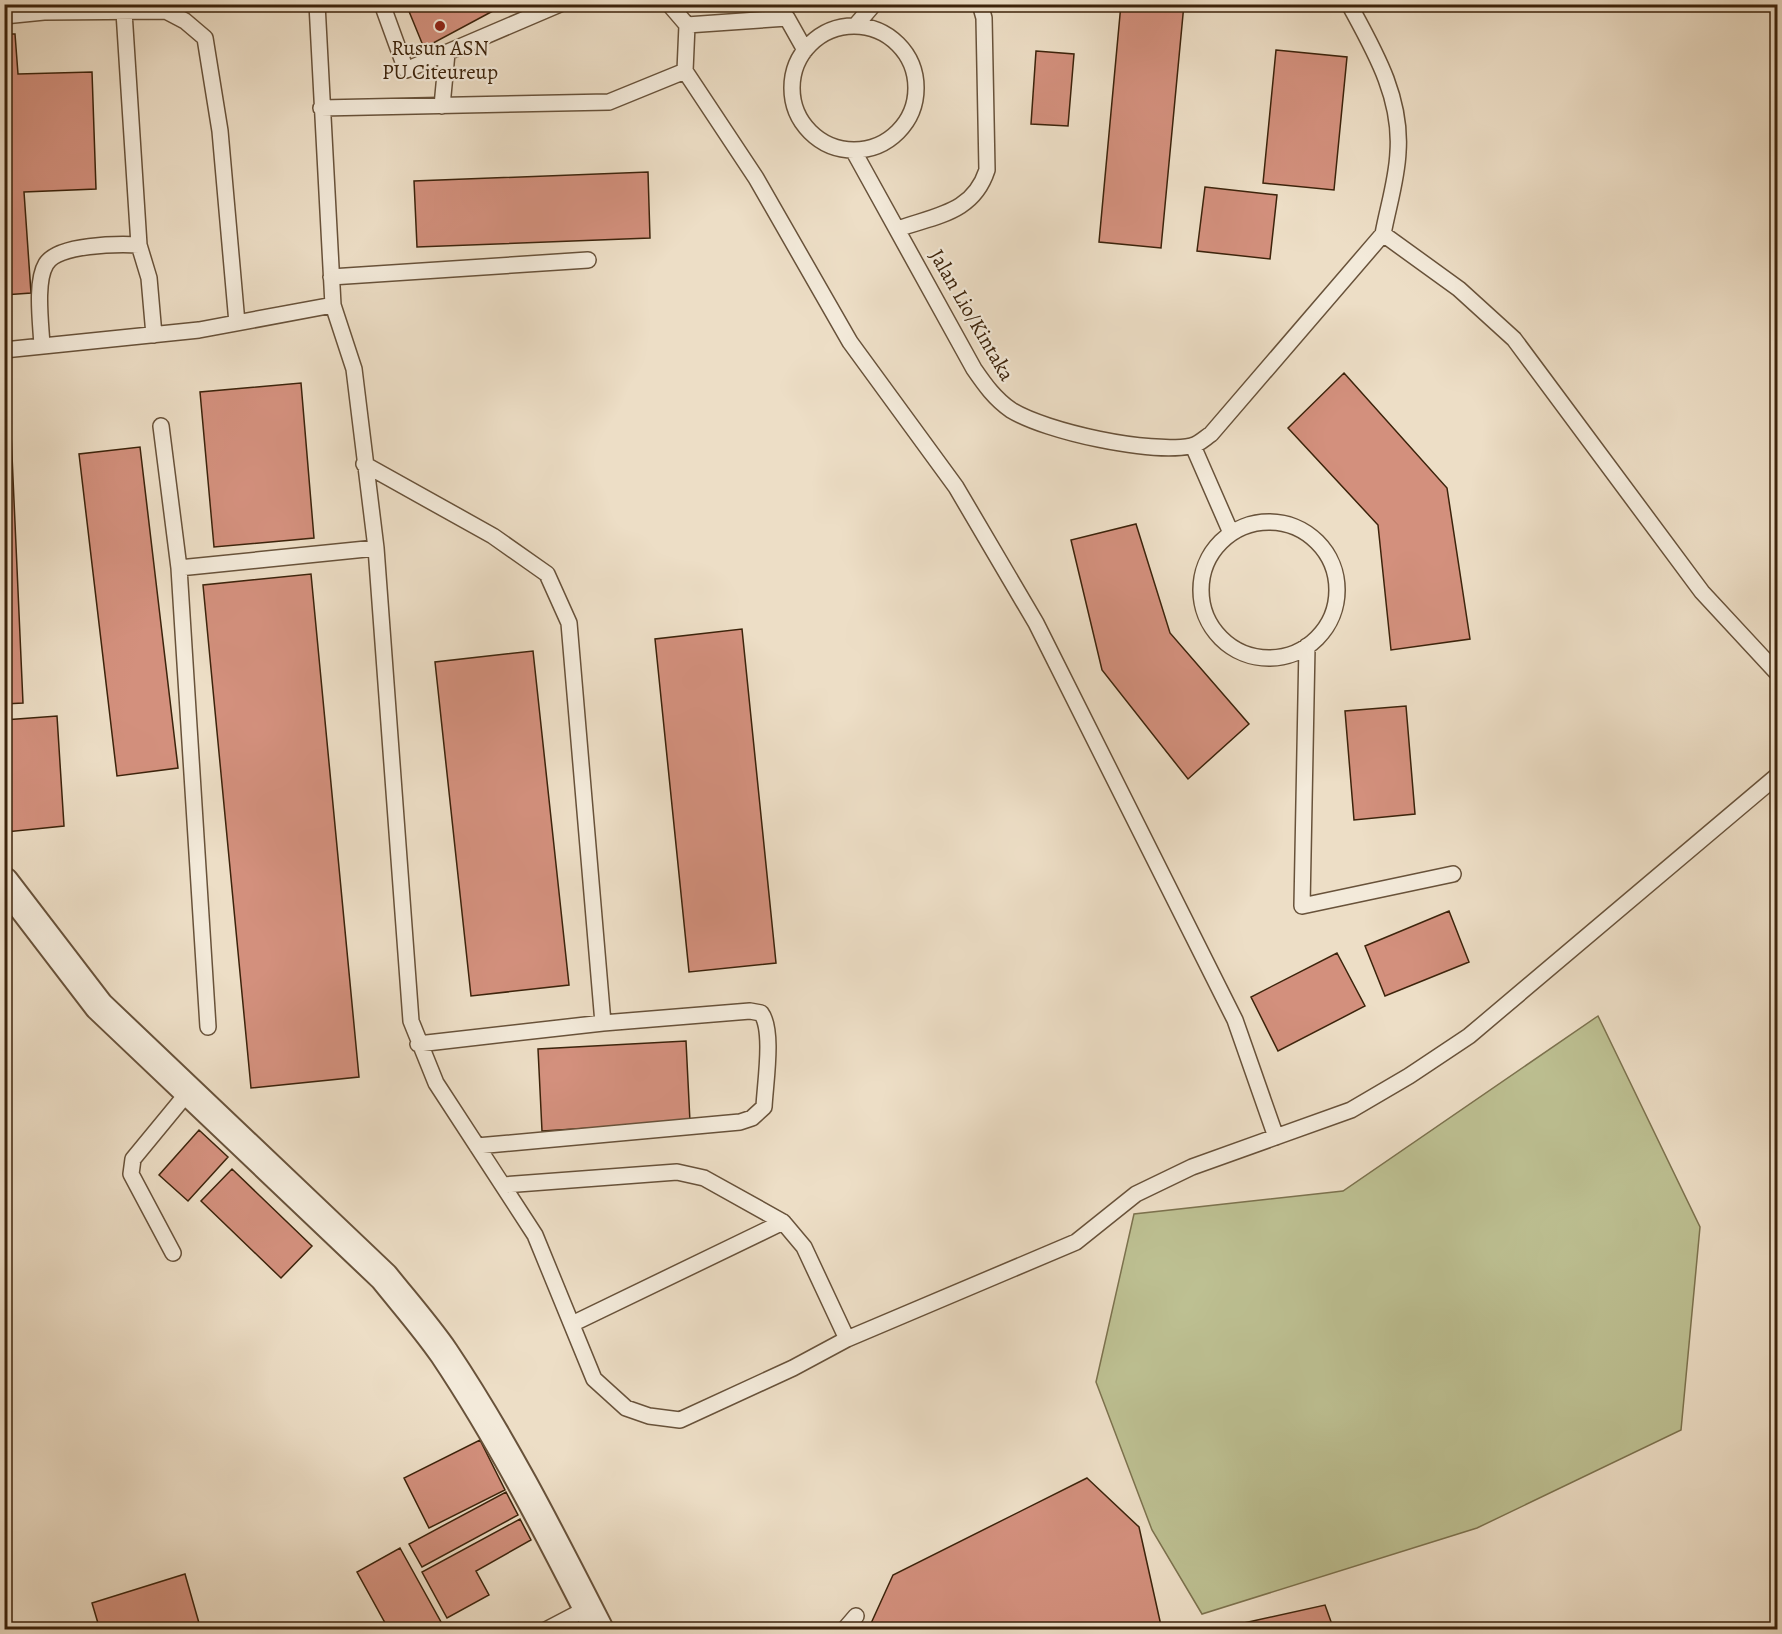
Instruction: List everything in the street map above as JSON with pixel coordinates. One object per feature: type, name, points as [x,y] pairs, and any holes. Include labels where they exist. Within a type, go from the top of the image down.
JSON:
[{"type":"street","points":[[4,882],[99,1006],[384,1277],[436,1344],[493,1431],[555,1542],[594,1619]]},
{"type":"lane","points":[[317,4],[333,305],[354,369],[376,548],[411,1021],[418,1044],[436,1083],[535,1235],[594,1379],[626,1408],[649,1416],[680,1420],[793,1368],[847,1339],[1076,1242],[1136,1194],[1192,1167],[1351,1110],[1409,1076],[1469,1036],[1778,775]]},
{"type":"lane","points":[[382,4],[406,70],[560,4]]},
{"type":"lane","points":[[669,4],[687,25],[685,71],[756,178],[850,342],[956,487],[1036,623],[1234,1020],[1276,1137]]},
{"type":"lane","points":[[856,25],[874,4]]},
{"type":"lane","name":"Jalan Lio/Kintaka","points":[[898,229],[967,204],[982,186],[987,170],[984,18],[980,4]]},
{"type":"lane","points":[[1232,533],[1193,446],[1211,434],[1383,234],[1399,151],[1395,111],[1382,64],[1349,4]]},
{"type":"lane","points":[[4,16],[44,12],[166,11],[185,21],[205,38],[220,131],[237,323]]},
{"type":"lane","points":[[124,12],[139,245],[149,278],[154,335]]},
{"type":"lane","points":[[687,25],[787,18],[805,50]]},
{"type":"lane","points":[[856,25],[875,29],[892,38],[906,52],[915,70],[917,89],[914,108],[904,126],[890,139],[872,148],[853,150],[834,147],[816,138],[803,123],[794,106],[792,86],[795,67],[805,50],[819,36],[837,28],[856,25]]},
{"type":"lane","points":[[442,106],[447,53]]},
{"type":"lane","points":[[321,108],[609,102],[685,71]]},
{"type":"lane","name":"Jalan Lio/Kintaka","points":[[853,150],[974,369],[993,396],[1012,410],[1042,425],[1142,447],[1193,446]]},
{"type":"lane","points":[[1383,234],[1459,289],[1514,339],[1702,592],[1778,674]]},
{"type":"lane","points":[[42,346],[41,278],[47,262],[62,252],[115,244],[139,245]]},
{"type":"lane","points":[[331,277],[588,260]]},
{"type":"lane","points":[[4,350],[154,335],[237,323],[333,305]]},
{"type":"lane","points":[[161,426],[179,568],[208,1027]]},
{"type":"lane","points":[[364,464],[493,536],[547,574],[569,623],[603,1023]]},
{"type":"lane","points":[[1277,522],[1299,529],[1318,543],[1331,562],[1336,585],[1334,609],[1324,630],[1307,646],[1287,656],[1264,658],[1244,654],[1225,643],[1211,627],[1203,608],[1201,586],[1205,566],[1216,547],[1232,533],[1253,524],[1277,522]]},
{"type":"lane","points":[[179,568],[376,548]]},
{"type":"lane","points":[[1307,646],[1302,906],[1453,874]]},
{"type":"lane","points":[[418,1044],[603,1023],[750,1011],[761,1013],[766,1020],[768,1037],[764,1107],[752,1118],[740,1122],[477,1146]]},
{"type":"lane","points":[[174,1253],[131,1174],[133,1159],[189,1091]]},
{"type":"lane","points":[[503,1185],[677,1173],[704,1178],[783,1222],[804,1247],[847,1339]]},
{"type":"lane","points":[[572,1324],[783,1222]]},
{"type":"lane","points":[[844,1629],[856,1616]]},
{"type":"lane","points":[[546,1629],[594,1619]]},
{"type":"green space","points":[[1598,1016],[1700,1227],[1681,1430],[1477,1528],[1202,1614],[1152,1530],[1096,1382],[1134,1214],[1343,1191]]},
{"type":"building","name":"Rusun ASN PU Citeureup","points":[[406,4],[506,4],[424,48]]},
{"type":"building","points":[[1121,4],[1184,4],[1161,248],[1099,242]]},
{"type":"building","points":[[4,34],[15,34],[18,74],[92,72],[96,189],[24,192],[31,293],[4,295]]},
{"type":"building","points":[[1276,50],[1347,57],[1334,190],[1263,183]]},
{"type":"building","points":[[1036,51],[1074,54],[1068,126],[1031,124]]},
{"type":"building","points":[[648,172],[650,238],[417,247],[414,181]]},
{"type":"building","points":[[1205,187],[1277,195],[1270,259],[1197,251]]},
{"type":"building","points":[[1344,373],[1447,488],[1470,639],[1391,650],[1378,525],[1288,428]]},
{"type":"building","points":[[301,383],[314,538],[214,547],[200,392]]},
{"type":"building","points":[[9,388],[23,703],[4,704],[4,389]]},
{"type":"building","points":[[140,447],[178,768],[117,776],[79,454]]},
{"type":"building","points":[[1136,524],[1170,633],[1249,724],[1188,779],[1102,670],[1071,540]]},
{"type":"building","points":[[311,574],[359,1077],[251,1088],[203,585]]},
{"type":"building","points":[[742,629],[776,963],[689,972],[655,639]]},
{"type":"building","points":[[533,651],[569,985],[471,996],[435,662]]},
{"type":"building","points":[[1406,706],[1415,814],[1354,820],[1345,711]]},
{"type":"building","points":[[57,716],[64,826],[6,832],[4,720]]},
{"type":"building","points":[[1449,911],[1469,962],[1385,996],[1365,946]]},
{"type":"building","points":[[1337,953],[1365,1006],[1278,1051],[1251,997]]},
{"type":"building","points":[[686,1041],[690,1122],[542,1131],[538,1049]]},
{"type":"building","points":[[199,1130],[228,1157],[188,1201],[159,1175]]},
{"type":"building","points":[[232,1169],[312,1246],[281,1278],[201,1201]]},
{"type":"building","points":[[480,1440],[505,1490],[429,1528],[404,1478]]},
{"type":"building","points":[[1087,1478],[1139,1527],[1162,1630],[868,1630],[893,1575]]},
{"type":"building","points":[[506,1492],[518,1515],[422,1567],[409,1544]]},
{"type":"building","points":[[520,1519],[531,1540],[476,1571],[489,1595],[447,1618],[422,1572]]},
{"type":"building","points":[[400,1548],[441,1622],[427,1630],[389,1630],[357,1572]]},
{"type":"building","points":[[185,1574],[201,1630],[100,1630],[92,1603]]},
{"type":"building","points":[[1325,1605],[1334,1630],[1212,1630]]},
{"type":"place","name":"Rusun ASN PU Citeureup","points":[[440,26]]}]
